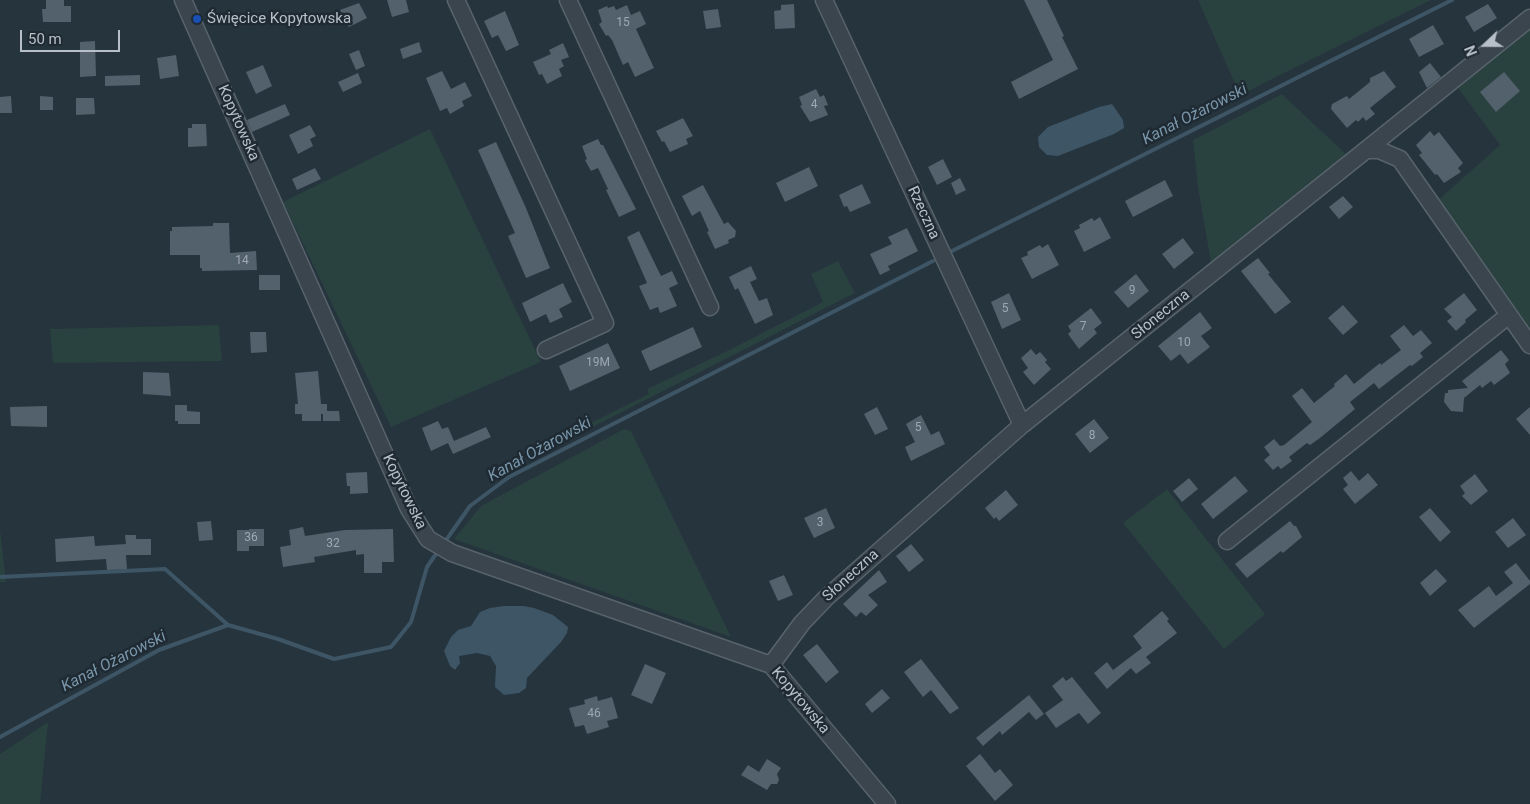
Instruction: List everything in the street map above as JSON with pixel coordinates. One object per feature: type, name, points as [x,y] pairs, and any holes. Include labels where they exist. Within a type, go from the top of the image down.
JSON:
[{"type":"street","name":"Kopytowska","points":[[183,0],[409,509],[428,539],[441,547],[771,666],[887,804]]},
{"type":"street","points":[[456,0],[605,324],[546,350]]},
{"type":"street","points":[[568,0],[710,307]]},
{"type":"street","name":"Rzeczna","points":[[824,0],[1022,425]]},
{"type":"street","name":"Słoneczna","points":[[771,666],[802,623],[826,598],[1022,425],[1530,18]]},
{"type":"street","points":[[1366,150],[1379,150],[1400,159],[1530,345]]},
{"type":"street","points":[[1227,541],[1509,315]]},
{"type":"green space","points":[[1198,0],[1431,0],[1240,95]]},
{"type":"green space","points":[[1530,29],[1530,335],[1437,201],[1500,145],[1458,88]]},
{"type":"green space","points":[[1282,94],[1347,155],[1212,268],[1198,188],[1193,140]]},
{"type":"green space","points":[[430,129],[541,362],[391,427],[283,202]]},
{"type":"green space","points":[[838,261],[855,293],[575,436],[573,432],[649,394],[647,389],[823,302],[811,274]]},
{"type":"green space","points":[[219,325],[222,361],[53,363],[50,329]]},
{"type":"green space","points":[[624,429],[631,431],[731,637],[454,539],[481,506]]},
{"type":"green space","points":[[1167,489],[1265,614],[1224,649],[1123,523]]},
{"type":"green space","points":[[0,530],[6,582],[0,582]]},
{"type":"green space","points":[[48,722],[40,804],[0,804],[0,754]]},
{"type":"water","points":[[1112,104],[1123,120],[1124,128],[1114,134],[1058,156],[1047,155],[1039,147],[1038,137],[1048,127],[1099,107]]},
{"type":"water","points":[[504,606],[534,608],[553,615],[568,627],[567,633],[561,642],[527,678],[526,688],[519,693],[504,695],[495,687],[496,666],[490,656],[477,653],[459,656],[460,663],[455,670],[450,666],[444,651],[451,637],[458,630],[471,626],[480,612]]},
{"type":"building","points":[[46,0],[64,0],[64,6],[71,6],[71,22],[43,22],[42,9],[46,9]]},
{"type":"building","points":[[387,0],[406,0],[409,12],[392,17]]},
{"type":"building","points":[[1024,0],[1047,0],[1078,69],[1019,99],[1011,82],[1053,60]]},
{"type":"building","points":[[359,3],[367,18],[349,27],[340,10]]},
{"type":"building","points":[[794,4],[795,28],[775,29],[774,11],[781,10],[781,5]]},
{"type":"building","points":[[1488,4],[1497,18],[1474,32],[1465,17]]},
{"type":"building","points":[[627,5],[631,15],[640,11],[646,24],[636,29],[654,68],[635,77],[628,62],[623,65],[612,40],[608,35],[606,36],[599,24],[602,22],[598,10],[607,6],[608,8],[614,6],[616,10]]},
{"type":"building","points":[[718,9],[721,27],[706,29],[703,11]]},
{"type":"building","points":[[505,11],[519,45],[506,51],[498,35],[492,38],[484,21]]},
{"type":"building","points":[[1433,25],[1444,44],[1419,57],[1409,39]]},
{"type":"building","points":[[95,41],[96,76],[80,77],[80,42]]},
{"type":"building","points":[[419,42],[422,52],[403,59],[400,49]]},
{"type":"building","points":[[563,43],[569,57],[561,60],[564,66],[559,69],[562,76],[547,84],[542,74],[539,75],[533,62],[551,54],[549,50]]},
{"type":"building","points":[[359,50],[365,66],[356,70],[349,54]]},
{"type":"building","points":[[176,55],[179,76],[160,79],[157,58]]},
{"type":"building","points":[[1430,63],[1441,77],[1427,88],[1419,72]]},
{"type":"building","points":[[263,65],[272,86],[256,94],[246,72]]},
{"type":"building","points":[[442,71],[451,89],[465,82],[472,96],[462,101],[464,106],[450,114],[447,108],[440,111],[426,78]]},
{"type":"building","points":[[1384,71],[1396,87],[1370,108],[1375,114],[1366,121],[1363,117],[1358,122],[1356,120],[1347,128],[1331,109],[1332,104],[1347,96],[1349,99],[1370,82],[1370,78]]},
{"type":"building","points":[[1504,72],[1520,91],[1496,112],[1480,92]]},
{"type":"building","points":[[358,73],[362,83],[343,92],[338,82]]},
{"type":"building","points":[[140,75],[140,85],[105,86],[105,76]]},
{"type":"building","points":[[816,89],[820,97],[824,95],[828,105],[824,106],[828,115],[810,122],[800,106],[802,105],[799,97]]},
{"type":"building","points":[[11,96],[12,113],[0,113],[0,97]]},
{"type":"building","points":[[40,96],[53,97],[53,110],[40,110]]},
{"type":"building","points":[[76,98],[94,98],[95,114],[76,115]]},
{"type":"building","points":[[285,104],[290,115],[252,132],[247,120]]},
{"type":"building","points":[[683,118],[693,136],[686,139],[688,144],[670,152],[656,131]]},
{"type":"building","points":[[192,124],[206,124],[207,146],[188,147],[188,128],[192,128]]},
{"type":"building","points":[[310,125],[316,136],[310,139],[313,146],[298,154],[289,135]]},
{"type":"building","points":[[1430,131],[1434,136],[1439,132],[1463,163],[1458,168],[1461,172],[1444,183],[1419,155],[1422,153],[1416,145]]},
{"type":"building","points":[[598,139],[601,145],[603,145],[636,209],[619,217],[598,168],[591,171],[585,160],[587,159],[582,146]]},
{"type":"building","points":[[496,142],[526,208],[550,268],[526,278],[508,236],[515,233],[478,150]]},
{"type":"building","points":[[943,159],[952,177],[937,185],[928,167]]},
{"type":"building","points":[[809,167],[818,186],[785,202],[776,183]]},
{"type":"building","points":[[315,168],[321,179],[297,190],[292,179]]},
{"type":"building","points":[[960,178],[966,190],[956,195],[951,183]]},
{"type":"building","points":[[1165,180],[1173,196],[1133,217],[1125,201]]},
{"type":"building","points":[[862,184],[871,203],[850,212],[847,206],[844,207],[839,195]]},
{"type":"building","points":[[703,185],[724,224],[728,222],[736,231],[735,237],[728,240],[729,243],[715,249],[700,211],[692,216],[682,196]]},
{"type":"building","points":[[1343,196],[1353,207],[1339,219],[1329,207]]},
{"type":"building","points":[[1100,217],[1111,238],[1084,252],[1074,231],[1080,228],[1079,225],[1092,218],[1094,221]]},
{"type":"building","points":[[213,223],[229,223],[230,253],[256,251],[257,270],[202,271],[202,268],[200,268],[200,255],[170,255],[170,231],[172,231],[172,227],[213,226]]},
{"type":"building","points":[[907,228],[918,251],[888,266],[890,270],[880,275],[870,254],[892,244],[888,237]]},
{"type":"building","points":[[639,231],[661,276],[672,271],[678,284],[669,288],[677,306],[660,313],[658,307],[650,310],[639,286],[647,283],[627,237]]},
{"type":"building","points":[[1183,238],[1194,253],[1174,269],[1162,254]]},
{"type":"building","points":[[1048,244],[1059,265],[1032,279],[1021,258],[1028,255],[1027,252],[1040,245],[1042,248]]},
{"type":"building","points":[[1258,258],[1270,273],[1268,274],[1291,302],[1275,314],[1241,271]]},
{"type":"building","points":[[751,266],[757,279],[750,282],[759,301],[767,298],[773,315],[755,324],[738,288],[735,290],[729,277]]},
{"type":"building","points":[[1136,274],[1149,291],[1128,308],[1114,292]]},
{"type":"building","points":[[259,275],[280,275],[280,290],[259,290]]},
{"type":"building","points":[[563,283],[572,302],[559,309],[563,317],[550,323],[546,314],[530,322],[522,303]]},
{"type":"building","points":[[1009,293],[1021,320],[1002,329],[991,302]]},
{"type":"building","points":[[1464,293],[1477,310],[1456,331],[1447,321],[1452,317],[1444,309]]},
{"type":"building","points":[[1343,305],[1358,322],[1343,335],[1328,318]]},
{"type":"building","points":[[1091,308],[1102,323],[1094,329],[1097,333],[1079,349],[1068,334],[1071,331],[1068,326]]},
{"type":"building","points":[[1200,312],[1212,328],[1201,336],[1210,347],[1188,364],[1180,354],[1171,361],[1158,346]]},
{"type":"building","points":[[1404,325],[1413,336],[1421,330],[1432,343],[1420,353],[1423,357],[1379,389],[1374,383],[1350,402],[1355,409],[1320,438],[1310,445],[1307,443],[1289,457],[1292,461],[1281,469],[1278,466],[1273,470],[1264,460],[1270,455],[1264,447],[1274,439],[1280,446],[1284,445],[1312,422],[1292,396],[1302,388],[1314,403],[1335,386],[1334,384],[1346,374],[1354,384],[1380,363],[1381,365],[1401,350],[1390,336]]},
{"type":"building","points":[[693,327],[702,347],[650,371],[641,351]]},
{"type":"building","points":[[250,332],[266,332],[267,352],[251,353]]},
{"type":"building","points":[[608,343],[620,368],[570,391],[559,366]]},
{"type":"building","points":[[1031,349],[1036,355],[1040,352],[1047,360],[1045,362],[1051,369],[1034,385],[1023,372],[1028,368],[1021,358]]},
{"type":"building","points":[[1501,350],[1509,360],[1505,364],[1510,373],[1494,385],[1491,381],[1482,388],[1480,385],[1464,398],[1463,412],[1451,411],[1444,402],[1445,393],[1448,393],[1448,390],[1468,388],[1462,381]]},
{"type":"building","points":[[318,371],[321,404],[327,404],[327,411],[339,411],[340,421],[323,421],[323,414],[321,414],[321,421],[302,421],[302,414],[295,414],[295,404],[298,404],[295,373]]},
{"type":"building","points":[[143,372],[169,373],[171,396],[143,394]]},
{"type":"building","points":[[175,405],[187,405],[187,411],[200,412],[200,424],[178,424],[178,421],[175,421]]},
{"type":"building","points":[[47,406],[47,427],[11,426],[10,407]]},
{"type":"building","points":[[877,407],[888,429],[875,435],[864,414]]},
{"type":"building","points":[[1530,407],[1530,435],[1516,419]]},
{"type":"building","points":[[921,415],[931,435],[939,431],[945,444],[911,461],[905,447],[915,442],[906,424]]},
{"type":"building","points":[[1094,419],[1109,438],[1090,453],[1075,434]]},
{"type":"building","points":[[438,421],[442,429],[448,427],[454,441],[486,427],[491,437],[453,454],[448,443],[431,451],[422,428]]},
{"type":"building","points":[[1351,471],[1359,481],[1368,473],[1378,485],[1355,504],[1343,489],[1348,485],[1343,478]]},
{"type":"building","points":[[367,472],[368,493],[350,494],[346,473]]},
{"type":"building","points":[[1475,474],[1488,491],[1471,505],[1462,496],[1465,493],[1460,486]]},
{"type":"building","points":[[1235,476],[1248,491],[1213,519],[1201,504]]},
{"type":"building","points":[[1189,478],[1198,489],[1182,502],[1173,491]]},
{"type":"building","points":[[1006,490],[1018,505],[999,521],[996,517],[994,519],[985,508]]},
{"type":"building","points":[[826,508],[835,528],[814,538],[804,518]]},
{"type":"building","points":[[1430,508],[1451,532],[1440,542],[1419,517]]},
{"type":"building","points":[[1513,518],[1526,535],[1508,548],[1495,532]]},
{"type":"building","points":[[211,521],[213,540],[199,541],[197,522]]},
{"type":"building","points":[[1290,521],[1296,526],[1302,537],[1247,578],[1235,564]]},
{"type":"building","points":[[303,527],[305,536],[345,530],[393,529],[394,562],[382,562],[382,573],[364,573],[364,554],[356,555],[356,550],[314,557],[315,562],[283,567],[280,547],[291,545],[289,530]]},
{"type":"building","points":[[264,529],[264,546],[249,546],[249,551],[237,551],[237,530]]},
{"type":"building","points":[[125,535],[136,535],[136,539],[151,539],[151,555],[126,555],[127,569],[107,570],[106,559],[56,562],[55,539],[94,536],[95,546],[126,544]]},
{"type":"building","points":[[911,544],[924,560],[909,572],[896,556]]},
{"type":"building","points":[[1516,563],[1530,581],[1530,584],[1474,628],[1458,610],[1489,586],[1496,596],[1513,583],[1504,572]]},
{"type":"building","points":[[1436,569],[1447,581],[1430,596],[1420,583]]},
{"type":"building","points":[[879,570],[887,582],[868,595],[878,605],[866,616],[861,612],[856,617],[843,604]]},
{"type":"building","points":[[784,575],[793,595],[778,601],[769,581]]},
{"type":"building","points":[[1162,611],[1169,619],[1167,621],[1177,633],[1146,657],[1151,663],[1136,674],[1131,668],[1107,689],[1094,673],[1107,662],[1113,670],[1142,648],[1133,636]]},
{"type":"building","points":[[817,644],[839,672],[826,683],[803,655]]},
{"type":"building","points":[[921,659],[959,708],[950,714],[931,690],[923,697],[904,672]]},
{"type":"building","points":[[645,664],[666,673],[652,704],[631,695]]},
{"type":"building","points":[[1063,677],[1066,681],[1072,677],[1101,713],[1088,724],[1079,713],[1056,728],[1045,713],[1063,700],[1052,686]]},
{"type":"building","points":[[882,689],[890,698],[872,713],[865,704]]},
{"type":"building","points":[[1029,695],[1044,714],[1036,720],[1029,712],[1002,735],[1000,731],[983,746],[976,738]]},
{"type":"building","points":[[597,696],[598,701],[612,697],[618,718],[607,721],[609,727],[587,734],[584,725],[575,727],[569,708],[585,704],[584,700]]},
{"type":"building","points":[[980,754],[995,773],[1000,769],[1013,785],[995,801],[966,766]]},
{"type":"building","points":[[767,759],[781,768],[777,774],[779,780],[777,784],[771,784],[767,790],[741,775],[748,765],[759,772]]},
{"type":"waterway","name":"Kanał Ożarowski","points":[[950,252],[1452,0]]},
{"type":"waterway","name":"Kanał Ożarowski","points":[[444,543],[470,506],[509,477],[933,261]]},
{"type":"waterway","name":"Kanał Ożarowski","points":[[0,737],[159,650],[228,625],[278,639],[334,659],[391,647],[411,622],[427,567],[438,551]]},
{"type":"waterway","points":[[0,577],[165,569],[228,625]]},
{"type":"place","name":"Święcice Kopytowska","points":[[197,19]]}]
